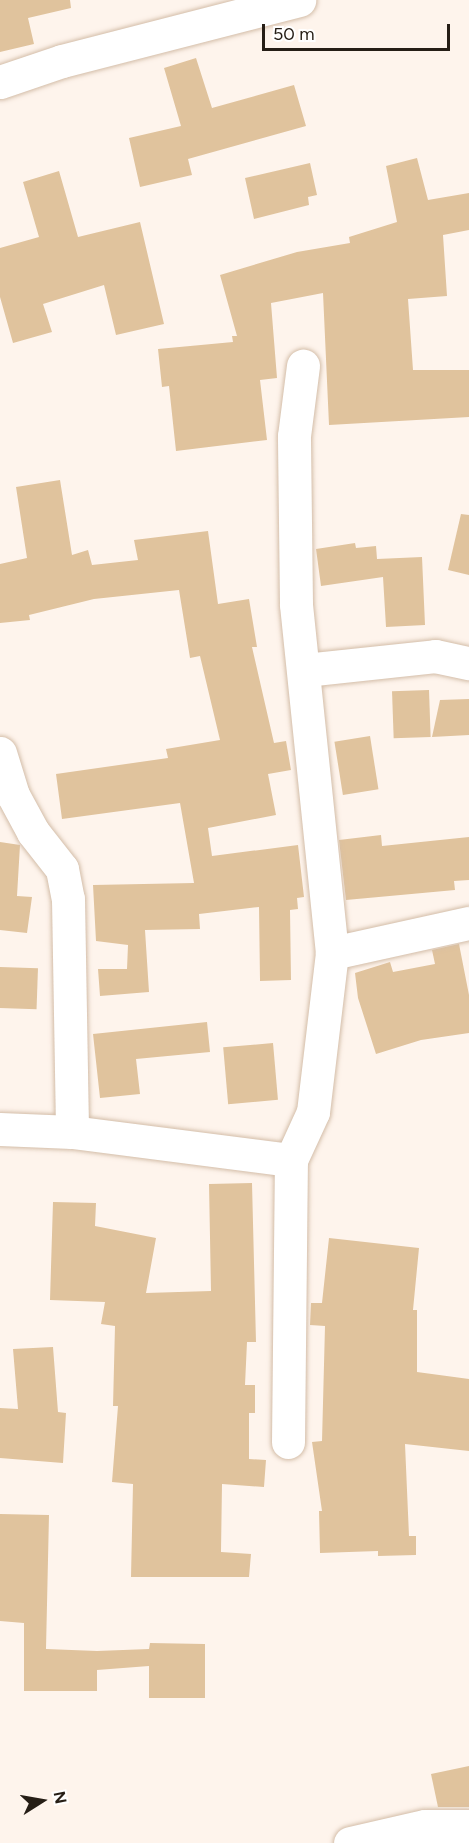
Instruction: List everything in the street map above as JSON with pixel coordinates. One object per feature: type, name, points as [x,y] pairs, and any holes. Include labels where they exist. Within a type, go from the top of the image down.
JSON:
[{"type":"street","points":[[0,82],[62,62],[298,0]]},
{"type":"street","points":[[288,1442],[291,1160],[312,1112],[332,953],[305,670],[296,604],[294,436],[303,366]]},
{"type":"street","points":[[305,670],[435,656],[469,663]]},
{"type":"street","points":[[0,753],[13,795],[33,832],[62,869],[68,899],[72,1132]]},
{"type":"street","points":[[332,953],[469,923]]},
{"type":"street","points":[[0,1129],[72,1132],[291,1160]]},
{"type":"street","points":[[350,1843],[425,1826],[469,1826]]},
{"type":"building","points":[[0,0],[70,0],[71,8],[28,18],[34,44],[0,52]]},
{"type":"building","points":[[196,58],[212,108],[294,85],[306,126],[188,159],[192,175],[140,187],[129,138],[181,126],[164,68]]},
{"type":"building","points":[[417,158],[428,200],[469,193],[469,230],[443,235],[447,296],[408,299],[413,370],[469,370],[469,417],[329,425],[323,293],[271,303],[277,378],[260,380],[267,440],[176,451],[169,386],[162,387],[158,349],[233,342],[232,336],[237,336],[220,275],[297,252],[350,243],[349,237],[397,222],[386,166]]},
{"type":"building","points":[[310,163],[317,195],[308,197],[309,205],[254,219],[245,178]]},
{"type":"building","points":[[59,171],[78,237],[140,222],[164,324],[116,335],[104,285],[43,304],[52,332],[13,343],[0,297],[0,248],[39,237],[23,182]]},
{"type":"building","points":[[60,480],[72,555],[88,550],[92,565],[138,560],[134,540],[208,531],[218,604],[249,599],[257,647],[252,647],[274,743],[286,741],[291,770],[268,774],[276,815],[208,828],[212,856],[298,845],[304,897],[297,898],[298,909],[290,910],[291,980],[260,981],[259,907],[199,914],[200,929],[145,930],[149,992],[100,996],[98,969],[127,969],[128,945],[96,941],[93,885],[194,883],[180,803],[62,819],[56,774],[168,758],[166,749],[220,740],[200,656],[190,658],[179,590],[94,599],[29,615],[30,620],[0,623],[0,564],[27,558],[16,487]]},
{"type":"building","points":[[461,514],[469,515],[469,575],[448,570]]},
{"type":"building","points":[[355,543],[356,548],[376,546],[377,559],[422,557],[425,625],[386,627],[383,577],[321,586],[316,549]]},
{"type":"building","points":[[429,690],[431,737],[394,738],[392,691]]},
{"type":"building","points":[[469,699],[469,735],[432,737],[440,700]]},
{"type":"building","points":[[370,736],[378,789],[343,795],[334,742]]},
{"type":"building","points":[[381,835],[382,846],[469,837],[469,880],[454,881],[455,890],[346,900],[339,840]]},
{"type":"building","points":[[0,842],[20,845],[17,896],[32,897],[27,933],[0,930]]},
{"type":"building","points":[[459,944],[469,995],[469,1033],[421,1040],[376,1054],[358,998],[355,973],[390,962],[393,972],[435,964],[432,950]]},
{"type":"building","points":[[0,967],[38,968],[37,1009],[0,1008]]},
{"type":"building","points":[[207,1022],[210,1052],[136,1059],[140,1094],[100,1098],[93,1034]]},
{"type":"building","points":[[273,1043],[278,1100],[228,1104],[223,1047]]},
{"type":"building","points":[[252,1183],[256,1342],[247,1342],[245,1385],[255,1385],[255,1413],[249,1413],[249,1459],[266,1460],[264,1487],[222,1484],[221,1552],[251,1554],[249,1577],[131,1577],[133,1484],[112,1482],[118,1406],[113,1406],[115,1326],[101,1324],[105,1302],[50,1300],[53,1202],[96,1203],[95,1226],[156,1238],[146,1293],[211,1291],[209,1184]]},
{"type":"building","points":[[329,1238],[419,1248],[413,1310],[417,1310],[417,1372],[469,1379],[469,1451],[405,1444],[409,1536],[416,1536],[416,1555],[378,1556],[378,1551],[320,1553],[319,1511],[322,1511],[312,1442],[322,1441],[325,1326],[310,1325],[311,1303],[322,1303]]},
{"type":"building","points":[[53,1347],[58,1412],[66,1413],[63,1463],[0,1458],[0,1408],[18,1409],[13,1349]]},
{"type":"building","points":[[0,1514],[49,1515],[46,1649],[97,1651],[149,1649],[150,1643],[205,1644],[205,1698],[149,1698],[149,1666],[97,1670],[97,1691],[24,1691],[24,1623],[0,1621]]},
{"type":"building","points":[[469,1766],[469,1807],[438,1807],[431,1774]]}]
